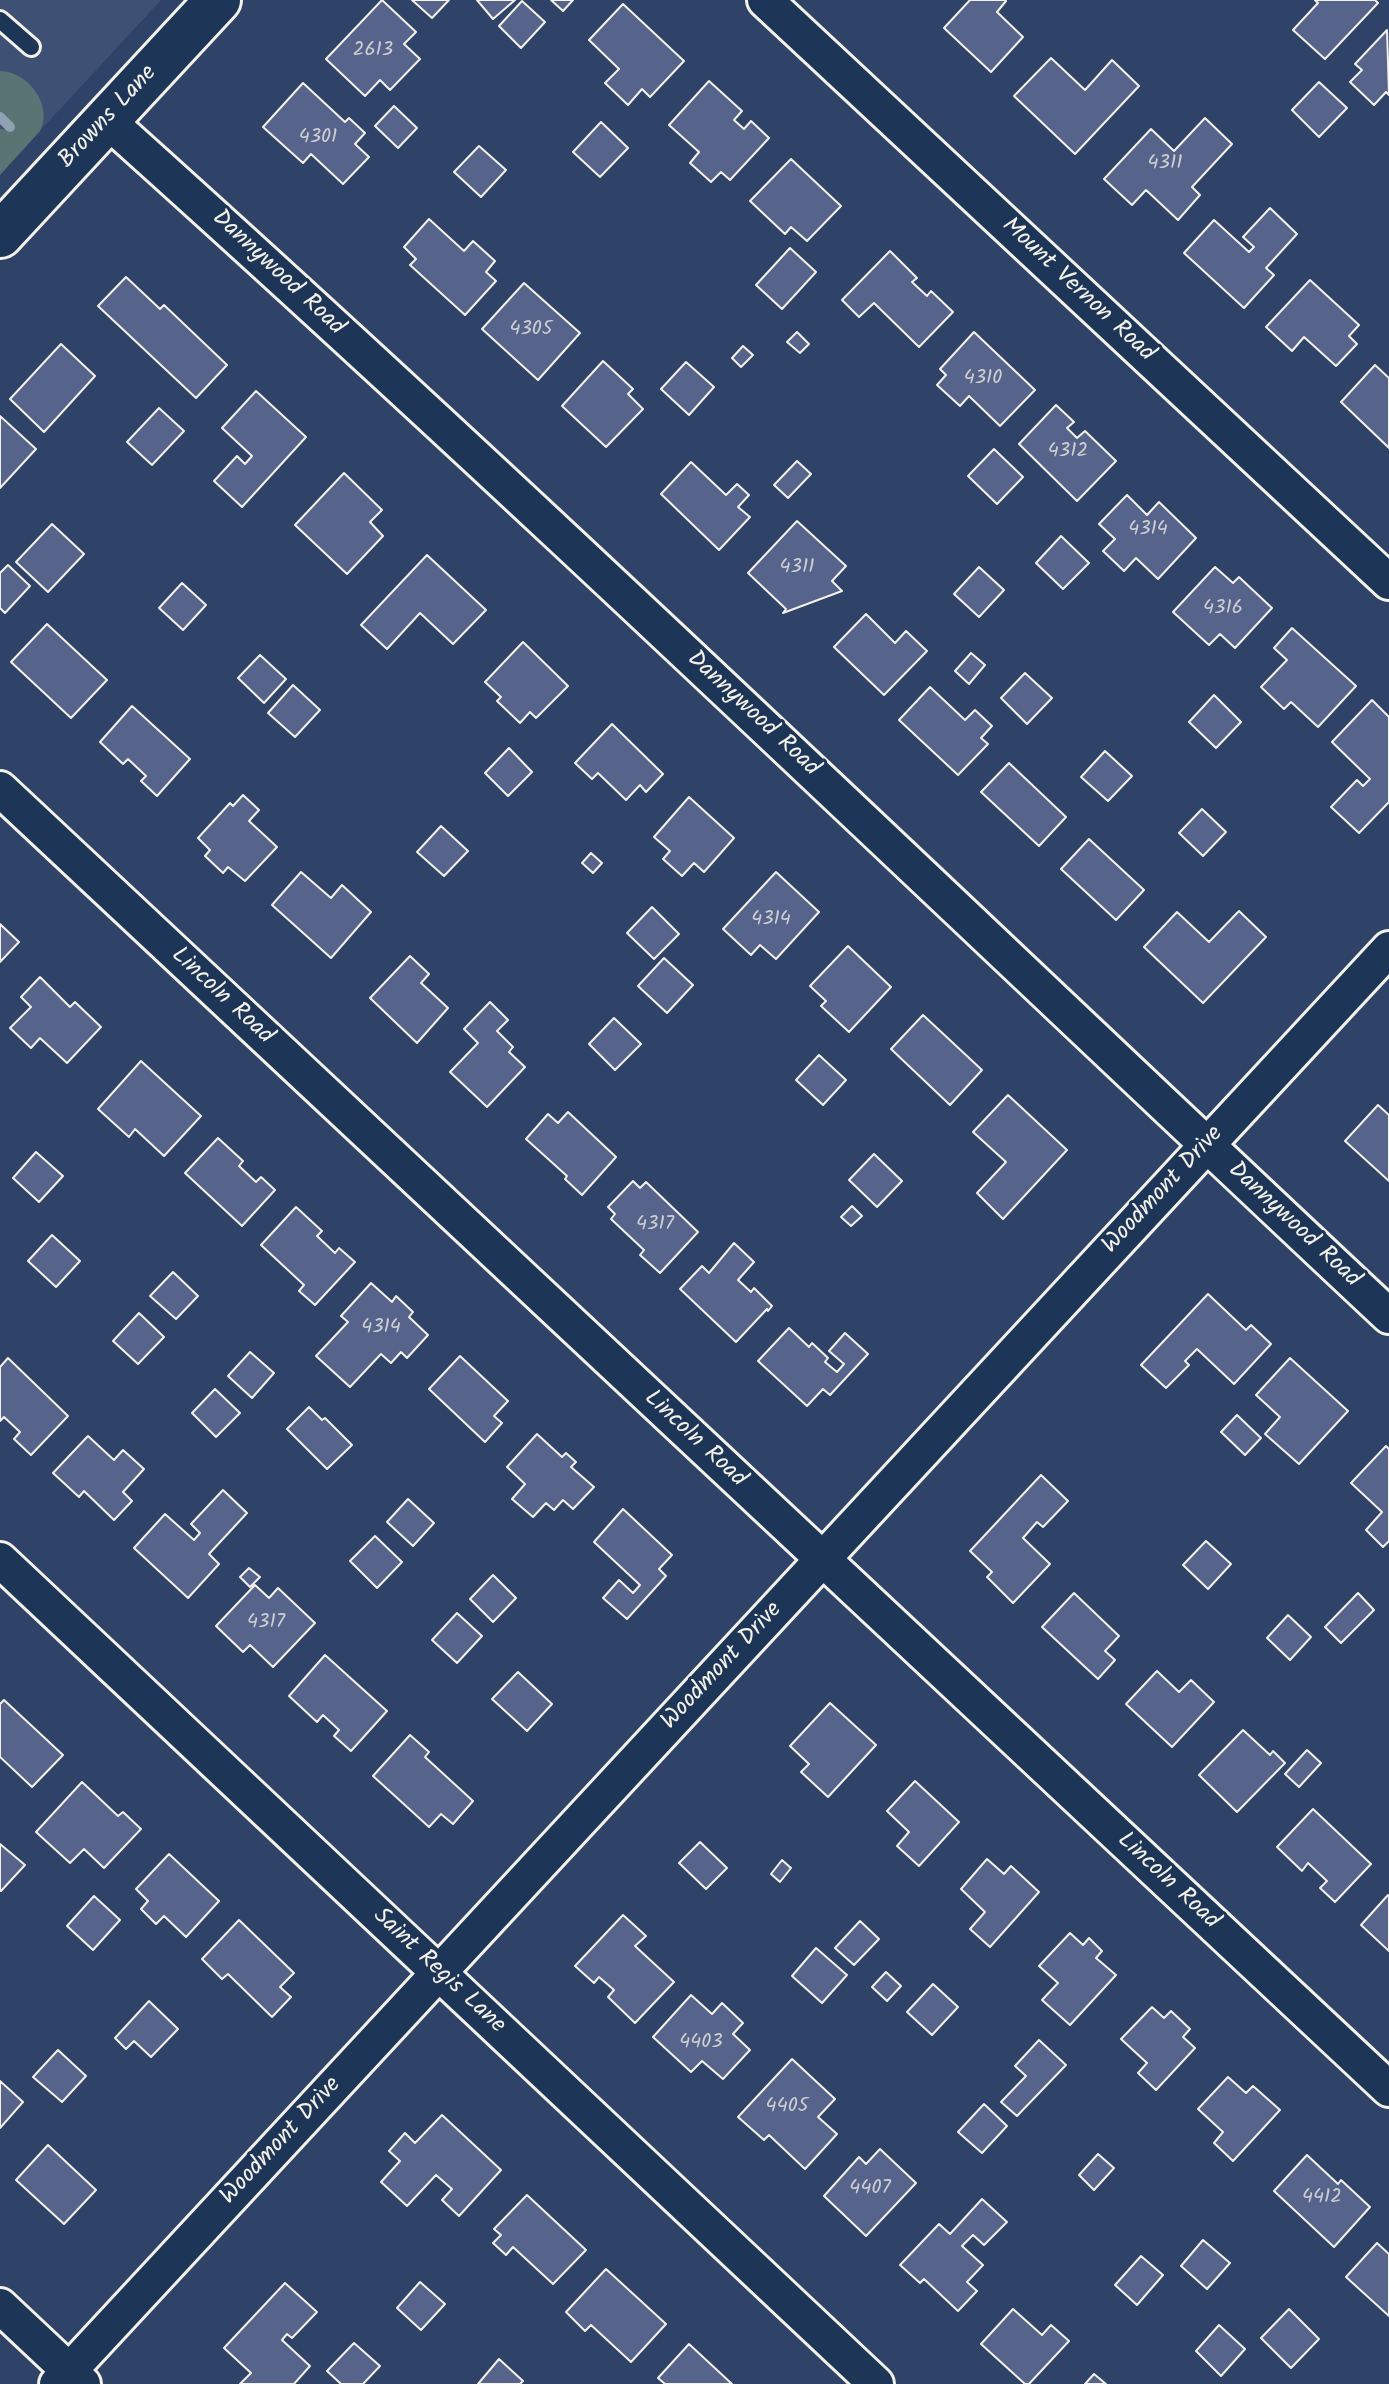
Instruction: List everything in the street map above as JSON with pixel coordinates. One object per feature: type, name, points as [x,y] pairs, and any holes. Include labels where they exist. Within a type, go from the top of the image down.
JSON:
[{"type":"street","name":"Browns Lane","points":[[0,235],[218,0]]},
{"type":"street","name":"Mount Vernon Road","points":[[765,0],[1389,582]]},
{"type":"street","name":"Dannywood Road","points":[[108,121],[258,254],[838,795],[1389,1316]]},
{"type":"street","name":"Lincoln Road","points":[[0,789],[1389,2089]]},
{"type":"street","name":"Woodmont Drive","points":[[70,2380],[439,1973],[1389,949]]},
{"type":"street","name":"Saint Regis Lane","points":[[0,1560],[876,2384]]},
{"type":"street","points":[[0,2306],[70,2380]]},
{"type":"lane","points":[[0,20],[31,47]]},
{"type":"shaded area","points":[[0,0],[161,0],[0,174]]},
{"type":"green space","points":[[0,71],[20,77],[35,91],[41,101],[43,121],[40,131],[0,175],[0,129],[10,130],[12,126],[0,112]]},
{"type":"building","points":[[382,0],[416,32],[404,44],[420,59],[390,90],[380,80],[365,96],[326,59]]},
{"type":"building","points":[[412,0],[449,0],[432,18]]},
{"type":"building","points":[[477,0],[515,0],[493,19]]},
{"type":"building","points":[[551,0],[573,0],[563,11]]},
{"type":"building","points":[[970,0],[1005,0],[997,12],[1023,37],[991,72],[944,28]]},
{"type":"building","points":[[1315,0],[1375,0],[1378,3],[1325,59],[1293,30],[1318,3]]},
{"type":"building","points":[[522,1],[545,22],[521,48],[499,26]]},
{"type":"building","points":[[623,4],[684,61],[650,97],[642,89],[628,105],[605,83],[619,69],[589,40]]},
{"type":"building","points":[[1387,30],[1389,95],[1386,92],[1374,105],[1350,82],[1362,70],[1355,64]]},
{"type":"building","points":[[1051,58],[1085,90],[1112,60],[1139,86],[1075,154],[1014,96]]},
{"type":"building","points":[[709,81],[742,111],[734,120],[744,129],[751,121],[769,138],[730,180],[721,172],[711,182],[690,163],[699,152],[669,125]]},
{"type":"building","points":[[1319,82],[1347,108],[1319,137],[1292,110]]},
{"type":"building","points":[[303,83],[345,122],[349,118],[365,133],[355,144],[369,157],[343,184],[311,154],[303,163],[263,127]]},
{"type":"building","points":[[394,106],[417,128],[398,148],[375,126]]},
{"type":"building","points":[[1205,118],[1232,144],[1192,187],[1200,195],[1178,220],[1146,190],[1132,205],[1104,179],[1151,129],[1174,151]]},
{"type":"building","points":[[601,122],[628,148],[600,177],[573,152]]},
{"type":"building","points":[[479,146],[506,170],[481,197],[454,172]]},
{"type":"building","points":[[791,159],[841,206],[807,241],[791,227],[785,234],[750,201]]},
{"type":"building","points":[[1270,208],[1297,234],[1266,268],[1274,275],[1244,308],[1184,253],[1214,220],[1249,252],[1254,247],[1243,237]]},
{"type":"building","points":[[429,219],[464,251],[473,241],[495,261],[486,272],[496,281],[465,315],[410,265],[416,259],[404,247]]},
{"type":"building","points":[[790,248],[816,272],[782,309],[756,285]]},
{"type":"building","points":[[890,251],[917,278],[912,282],[927,296],[931,291],[953,312],[919,347],[874,303],[859,317],[842,300]]},
{"type":"building","points":[[126,277],[160,309],[164,305],[227,365],[196,398],[98,306]]},
{"type":"building","points":[[1310,280],[1359,325],[1349,336],[1357,344],[1336,366],[1304,337],[1292,351],[1266,327]]},
{"type":"building","points":[[524,283],[580,333],[538,380],[482,329]]},
{"type":"building","points":[[797,332],[809,344],[800,353],[787,342]]},
{"type":"building","points":[[974,332],[1035,390],[1000,426],[969,396],[960,406],[937,385],[946,375],[940,369]]},
{"type":"building","points":[[61,344],[95,376],[44,432],[10,399]]},
{"type":"building","points":[[743,346],[753,355],[741,367],[732,358]]},
{"type":"building","points":[[603,361],[633,389],[628,394],[643,409],[606,447],[562,406]]},
{"type":"building","points":[[686,362],[714,387],[689,415],[661,389]]},
{"type":"building","points":[[1375,365],[1389,378],[1389,448],[1341,402]]},
{"type":"building","points":[[256,391],[306,437],[242,507],[214,481],[237,456],[245,464],[252,456],[222,428]]},
{"type":"building","points":[[1056,405],[1074,422],[1067,428],[1077,438],[1085,431],[1116,461],[1077,501],[1019,444]]},
{"type":"building","points":[[159,408],[184,431],[152,465],[127,442]]},
{"type":"building","points":[[0,416],[36,449],[0,488]]},
{"type":"building","points":[[994,449],[1023,477],[997,504],[968,476]]},
{"type":"building","points":[[797,461],[811,474],[788,498],[774,485]]},
{"type":"building","points":[[691,462],[726,495],[737,484],[749,495],[738,507],[750,517],[719,550],[661,494]]},
{"type":"building","points":[[344,473],[382,510],[370,522],[383,536],[347,574],[295,525]]},
{"type":"building","points":[[1127,495],[1147,515],[1159,502],[1196,538],[1158,579],[1136,558],[1124,571],[1103,551],[1115,539],[1099,524]]},
{"type":"building","points":[[797,521],[846,566],[832,581],[842,591],[783,613],[786,609],[748,573]]},
{"type":"building","points":[[52,524],[84,554],[48,592],[16,562]]},
{"type":"building","points":[[1061,536],[1089,563],[1063,589],[1036,563]]},
{"type":"building","points":[[427,555],[486,610],[453,644],[420,613],[387,649],[361,625]]},
{"type":"building","points":[[8,565],[30,586],[5,613],[0,608],[0,573]]},
{"type":"building","points":[[979,567],[1004,590],[979,617],[954,594]]},
{"type":"building","points":[[1215,567],[1233,583],[1239,577],[1272,608],[1235,648],[1220,634],[1209,645],[1173,612]]},
{"type":"building","points":[[182,583],[206,605],[183,630],[159,608]]},
{"type":"building","points":[[866,614],[895,643],[906,631],[927,651],[884,695],[834,647]]},
{"type":"building","points":[[47,624],[107,680],[71,718],[11,662]]},
{"type":"building","points":[[1292,628],[1356,686],[1318,727],[1291,702],[1284,709],[1261,687],[1287,660],[1274,648]]},
{"type":"building","points":[[523,642],[568,686],[536,718],[530,712],[520,723],[497,701],[501,697],[485,682]]},
{"type":"building","points":[[971,653],[985,665],[969,684],[955,671]]},
{"type":"building","points":[[260,655],[286,679],[264,703],[238,678]]},
{"type":"building","points":[[1025,673],[1052,698],[1027,724],[1001,698]]},
{"type":"building","points":[[293,685],[320,710],[295,737],[268,713]]},
{"type":"building","points":[[930,687],[965,720],[975,710],[992,726],[981,738],[988,744],[958,775],[899,720]]},
{"type":"building","points":[[1214,695],[1241,722],[1216,748],[1189,722]]},
{"type":"building","points":[[1372,700],[1389,717],[1389,802],[1359,833],[1331,807],[1357,780],[1363,786],[1370,779],[1332,742]]},
{"type":"building","points":[[132,706],[190,759],[157,796],[141,781],[146,776],[128,759],[123,764],[100,742]]},
{"type":"building","points":[[612,724],[663,774],[646,792],[640,785],[626,800],[598,773],[592,779],[575,763]]},
{"type":"building","points":[[509,748],[532,772],[508,796],[485,773]]},
{"type":"building","points":[[1105,751],[1132,776],[1108,801],[1081,777]]},
{"type":"building","points":[[1009,763],[1066,817],[1039,846],[981,792]]},
{"type":"building","points":[[243,795],[259,810],[249,821],[277,847],[245,881],[228,867],[223,873],[205,856],[210,850],[198,838],[230,803],[233,806]]},
{"type":"building","points":[[689,797],[734,838],[704,872],[694,863],[682,876],[663,859],[670,851],[654,837]]},
{"type":"building","points":[[1202,809],[1226,832],[1203,856],[1179,833]]},
{"type":"building","points":[[441,826],[468,851],[444,876],[417,852]]},
{"type":"building","points":[[1089,839],[1144,890],[1116,920],[1061,869]]},
{"type":"building","points":[[591,853],[602,863],[593,873],[582,863]]},
{"type":"building","points":[[301,872],[331,898],[342,885],[371,912],[331,958],[272,905]]},
{"type":"building","points":[[776,872],[819,912],[776,959],[760,945],[751,955],[723,929]]},
{"type":"building","points":[[652,907],[679,934],[654,959],[627,933]]},
{"type":"building","points":[[1239,911],[1266,937],[1203,1003],[1144,947],[1177,912],[1209,942]]},
{"type":"building","points":[[0,924],[19,942],[0,962]]},
{"type":"building","points":[[848,946],[891,987],[849,1032],[821,1006],[826,1001],[810,986]]},
{"type":"building","points":[[410,956],[429,974],[421,983],[448,1008],[417,1043],[370,998]]},
{"type":"building","points":[[664,958],[693,985],[667,1013],[638,986]]},
{"type":"building","points":[[40,977],[70,1007],[75,1002],[101,1027],[67,1063],[40,1038],[31,1048],[10,1028],[31,1007],[21,997]]},
{"type":"building","points":[[490,1002],[508,1020],[497,1031],[513,1047],[509,1052],[525,1067],[487,1107],[450,1072],[478,1043],[464,1029]]},
{"type":"building","points":[[923,1015],[982,1070],[950,1105],[891,1049]]},
{"type":"building","points":[[614,1018],[641,1044],[615,1070],[589,1044]]},
{"type":"building","points":[[819,1055],[846,1080],[823,1105],[796,1080]]},
{"type":"building","points":[[141,1061],[201,1116],[164,1156],[135,1129],[129,1137],[98,1109]]},
{"type":"building","points":[[1008,1095],[1067,1150],[1003,1219],[977,1193],[1006,1162],[973,1132]]},
{"type":"building","points":[[1378,1105],[1389,1115],[1389,1181],[1345,1141]]},
{"type":"building","points":[[568,1112],[616,1157],[582,1195],[565,1179],[567,1176],[526,1139],[548,1114],[558,1123]]},
{"type":"building","points":[[218,1138],[243,1161],[239,1166],[256,1182],[261,1177],[275,1190],[242,1226],[185,1173]]},
{"type":"building","points":[[36,1152],[63,1176],[39,1202],[13,1178]]},
{"type":"building","points":[[874,1154],[902,1181],[877,1207],[849,1180]]},
{"type":"building","points":[[633,1181],[640,1188],[646,1182],[698,1232],[660,1273],[640,1255],[644,1250],[611,1219],[615,1214],[608,1207]]},
{"type":"building","points":[[852,1206],[862,1216],[851,1226],[841,1217]]},
{"type":"building","points":[[296,1207],[322,1231],[317,1236],[335,1253],[339,1248],[355,1262],[315,1305],[299,1291],[304,1285],[261,1245]]},
{"type":"building","points":[[52,1235],[80,1261],[56,1287],[28,1261]]},
{"type":"building","points":[[734,1243],[754,1262],[738,1280],[751,1292],[754,1288],[772,1306],[736,1342],[680,1289],[702,1266],[709,1273]]},
{"type":"building","points":[[173,1272],[198,1296],[176,1319],[150,1296]]},
{"type":"building","points":[[371,1283],[392,1302],[396,1296],[413,1312],[409,1317],[428,1335],[407,1358],[401,1352],[391,1363],[381,1354],[350,1387],[316,1356],[348,1322],[341,1316]]},
{"type":"building","points":[[1208,1294],[1246,1330],[1251,1325],[1271,1344],[1234,1384],[1197,1349],[1185,1361],[1189,1365],[1166,1388],[1141,1365]]},
{"type":"building","points":[[139,1313],[164,1337],[138,1364],[113,1341]]},
{"type":"building","points":[[789,1328],[809,1347],[812,1343],[828,1358],[825,1362],[837,1372],[844,1364],[829,1351],[845,1333],[868,1354],[830,1395],[823,1389],[807,1406],[758,1361]]},
{"type":"building","points":[[250,1352],[274,1373],[252,1398],[228,1376]]},
{"type":"building","points":[[460,1356],[508,1401],[494,1416],[502,1423],[485,1442],[429,1389]]},
{"type":"building","points":[[8,1358],[68,1416],[31,1455],[14,1439],[20,1432],[4,1417],[0,1421],[0,1367]]},
{"type":"building","points":[[1290,1358],[1348,1411],[1299,1464],[1265,1434],[1280,1417],[1256,1395]]},
{"type":"building","points":[[215,1389],[240,1413],[216,1437],[192,1413]]},
{"type":"building","points":[[309,1407],[352,1445],[327,1469],[287,1429]]},
{"type":"building","points":[[1237,1415],[1261,1438],[1245,1455],[1221,1432]]},
{"type":"building","points":[[537,1434],[562,1457],[566,1453],[576,1462],[571,1467],[594,1487],[573,1509],[563,1500],[554,1510],[546,1503],[533,1517],[512,1499],[525,1484],[507,1467]]},
{"type":"building","points":[[88,1436],[114,1460],[123,1450],[144,1469],[123,1492],[132,1501],[114,1520],[84,1491],[79,1497],[53,1473]]},
{"type":"building","points":[[1386,1446],[1389,1449],[1389,1541],[1383,1547],[1366,1530],[1382,1512],[1351,1483]]},
{"type":"building","points":[[1041,1475],[1068,1501],[1043,1527],[1037,1522],[1023,1538],[1050,1564],[1013,1603],[987,1577],[992,1572],[970,1551]]},
{"type":"building","points":[[223,1490],[247,1513],[209,1554],[219,1564],[188,1598],[134,1548],[165,1514],[194,1540],[200,1533],[191,1524]]},
{"type":"building","points":[[408,1499],[434,1523],[413,1546],[387,1522]]},
{"type":"building","points":[[623,1509],[672,1555],[659,1569],[666,1576],[627,1619],[603,1598],[619,1580],[633,1593],[640,1585],[594,1542]]},
{"type":"building","points":[[375,1536],[402,1562],[377,1588],[350,1561]]},
{"type":"building","points":[[1206,1541],[1231,1564],[1208,1589],[1183,1565]]},
{"type":"building","points":[[249,1568],[260,1577],[250,1587],[240,1577]]},
{"type":"building","points":[[493,1575],[516,1598],[493,1622],[470,1599]]},
{"type":"building","points":[[255,1585],[269,1598],[278,1588],[315,1623],[273,1667],[250,1645],[243,1652],[216,1626]]},
{"type":"building","points":[[1074,1593],[1119,1636],[1105,1651],[1115,1660],[1098,1679],[1042,1627]]},
{"type":"building","points":[[1358,1593],[1374,1610],[1341,1643],[1325,1627]]},
{"type":"building","points":[[457,1613],[482,1636],[457,1663],[432,1640]]},
{"type":"building","points":[[1288,1615],[1311,1637],[1290,1660],[1267,1638]]},
{"type":"building","points":[[325,1655],[387,1711],[351,1751],[334,1736],[339,1730],[323,1715],[317,1722],[289,1696]]},
{"type":"building","points":[[1157,1671],[1179,1692],[1191,1680],[1214,1702],[1172,1747],[1126,1704]]},
{"type":"building","points":[[518,1672],[552,1704],[527,1731],[492,1699]]},
{"type":"building","points":[[4,1700],[63,1755],[32,1787],[0,1757],[0,1704]]},
{"type":"building","points":[[830,1703],[876,1745],[828,1797],[801,1772],[809,1764],[790,1746]]},
{"type":"building","points":[[1243,1730],[1270,1755],[1273,1751],[1285,1763],[1237,1812],[1199,1775]]},
{"type":"building","points":[[410,1735],[429,1752],[425,1757],[473,1801],[453,1824],[441,1814],[429,1827],[373,1776]]},
{"type":"building","points":[[1307,1750],[1321,1763],[1299,1787],[1285,1774]]},
{"type":"building","points":[[915,1781],[959,1822],[919,1866],[897,1846],[909,1832],[887,1811]]},
{"type":"building","points":[[82,1782],[118,1816],[123,1812],[141,1829],[104,1868],[84,1849],[70,1863],[36,1832]]},
{"type":"building","points":[[1313,1809],[1371,1864],[1335,1902],[1320,1888],[1327,1881],[1308,1863],[1302,1871],[1277,1847]]},
{"type":"building","points":[[700,1842],[727,1868],[706,1889],[679,1863]]},
{"type":"building","points":[[0,1844],[25,1865],[1,1891],[0,1890]]},
{"type":"building","points":[[169,1854],[219,1901],[186,1937],[164,1916],[156,1924],[141,1909],[148,1901],[136,1889]]},
{"type":"building","points":[[987,1859],[1004,1874],[1011,1866],[1039,1892],[990,1947],[970,1929],[985,1912],[961,1889]]},
{"type":"building","points":[[782,1860],[791,1868],[780,1882],[771,1874]]},
{"type":"building","points":[[94,1896],[120,1920],[93,1950],[67,1926]]},
{"type":"building","points":[[1389,1896],[1389,1951],[1361,1925]]},
{"type":"building","points":[[623,1915],[646,1936],[635,1946],[674,1982],[635,2023],[608,1997],[614,1990],[599,1977],[594,1983],[575,1966]]},
{"type":"building","points":[[239,1920],[294,1973],[280,1987],[291,1997],[272,2017],[228,1974],[222,1979],[202,1959]]},
{"type":"building","points":[[860,1921],[879,1939],[854,1965],[835,1948]]},
{"type":"building","points":[[1070,1933],[1083,1945],[1089,1938],[1102,1951],[1096,1958],[1116,1975],[1070,2025],[1042,2000],[1058,1983],[1039,1966]]},
{"type":"building","points":[[816,1948],[847,1975],[822,2003],[792,1976]]},
{"type":"building","points":[[886,1972],[901,1986],[887,2001],[872,1987]]},
{"type":"building","points":[[933,1984],[958,2007],[932,2035],[907,2012]]},
{"type":"building","points":[[691,1995],[712,2014],[722,2003],[743,2023],[733,2034],[750,2050],[723,2079],[702,2061],[691,2072],[653,2037]]},
{"type":"building","points":[[149,2001],[178,2029],[151,2057],[134,2041],[126,2049],[115,2038]]},
{"type":"building","points":[[1152,2007],[1164,2018],[1171,2011],[1190,2029],[1183,2037],[1195,2048],[1156,2090],[1138,2073],[1147,2063],[1121,2039]]},
{"type":"building","points":[[1039,2040],[1066,2065],[1017,2116],[1001,2102],[1026,2076],[1015,2066]]},
{"type":"building","points":[[58,2050],[86,2076],[62,2102],[33,2077]]},
{"type":"building","points":[[792,2059],[835,2099],[818,2117],[837,2134],[805,2169],[769,2135],[764,2140],[738,2117]]},
{"type":"building","points":[[1228,2077],[1246,2093],[1253,2086],[1280,2110],[1233,2161],[1214,2143],[1223,2132],[1198,2109]]},
{"type":"building","points":[[0,2081],[23,2102],[0,2128]]},
{"type":"building","points":[[984,2104],[1007,2126],[982,2153],[958,2132]]},
{"type":"building","points":[[442,2115],[501,2170],[459,2216],[442,2200],[452,2189],[436,2175],[407,2206],[381,2182],[400,2161],[389,2151],[405,2133],[415,2143]]},
{"type":"building","points":[[48,2145],[96,2190],[64,2224],[16,2180]]},
{"type":"building","points":[[880,2149],[916,2183],[866,2236],[824,2196],[859,2157],[866,2164]]},
{"type":"building","points":[[1098,2154],[1114,2168],[1094,2190],[1079,2175]]},
{"type":"building","points":[[1307,2155],[1338,2184],[1341,2180],[1370,2207],[1334,2247],[1274,2191]]},
{"type":"building","points":[[527,2195],[586,2250],[553,2284],[513,2247],[506,2255],[493,2243],[501,2235],[494,2229]]},
{"type":"building","points":[[982,2199],[1007,2222],[984,2245],[973,2235],[962,2246],[983,2265],[967,2282],[977,2291],[958,2311],[924,2279],[920,2283],[900,2265],[939,2224],[950,2234]]},
{"type":"building","points":[[1203,2240],[1230,2263],[1207,2289],[1181,2266]]},
{"type":"building","points":[[1377,2243],[1389,2254],[1389,2316],[1346,2277]]},
{"type":"building","points":[[1141,2256],[1163,2275],[1137,2305],[1115,2285]]},
{"type":"building","points":[[606,2269],[666,2324],[631,2362],[591,2325],[585,2331],[566,2312]]},
{"type":"building","points":[[420,2282],[445,2304],[421,2330],[397,2308]]},
{"type":"building","points":[[285,2283],[317,2312],[292,2338],[287,2334],[282,2340],[310,2366],[294,2384],[240,2384],[251,2373],[224,2348]]},
{"type":"building","points":[[1013,2309],[1042,2335],[1051,2325],[1069,2341],[1029,2384],[1025,2384],[981,2344]]},
{"type":"building","points":[[1289,2309],[1319,2339],[1291,2368],[1261,2338]]},
{"type":"building","points":[[1219,2325],[1245,2349],[1221,2376],[1196,2351]]},
{"type":"building","points":[[354,2343],[380,2366],[363,2384],[341,2384],[327,2371]]},
{"type":"building","points":[[689,2344],[732,2384],[665,2384],[658,2378]]},
{"type":"building","points":[[499,2359],[523,2381],[520,2384],[478,2384]]},
{"type":"building","points":[[1094,2374],[1106,2384],[1085,2384]]},
{"type":"waterway","points":[[0,117],[10,127]]}]
